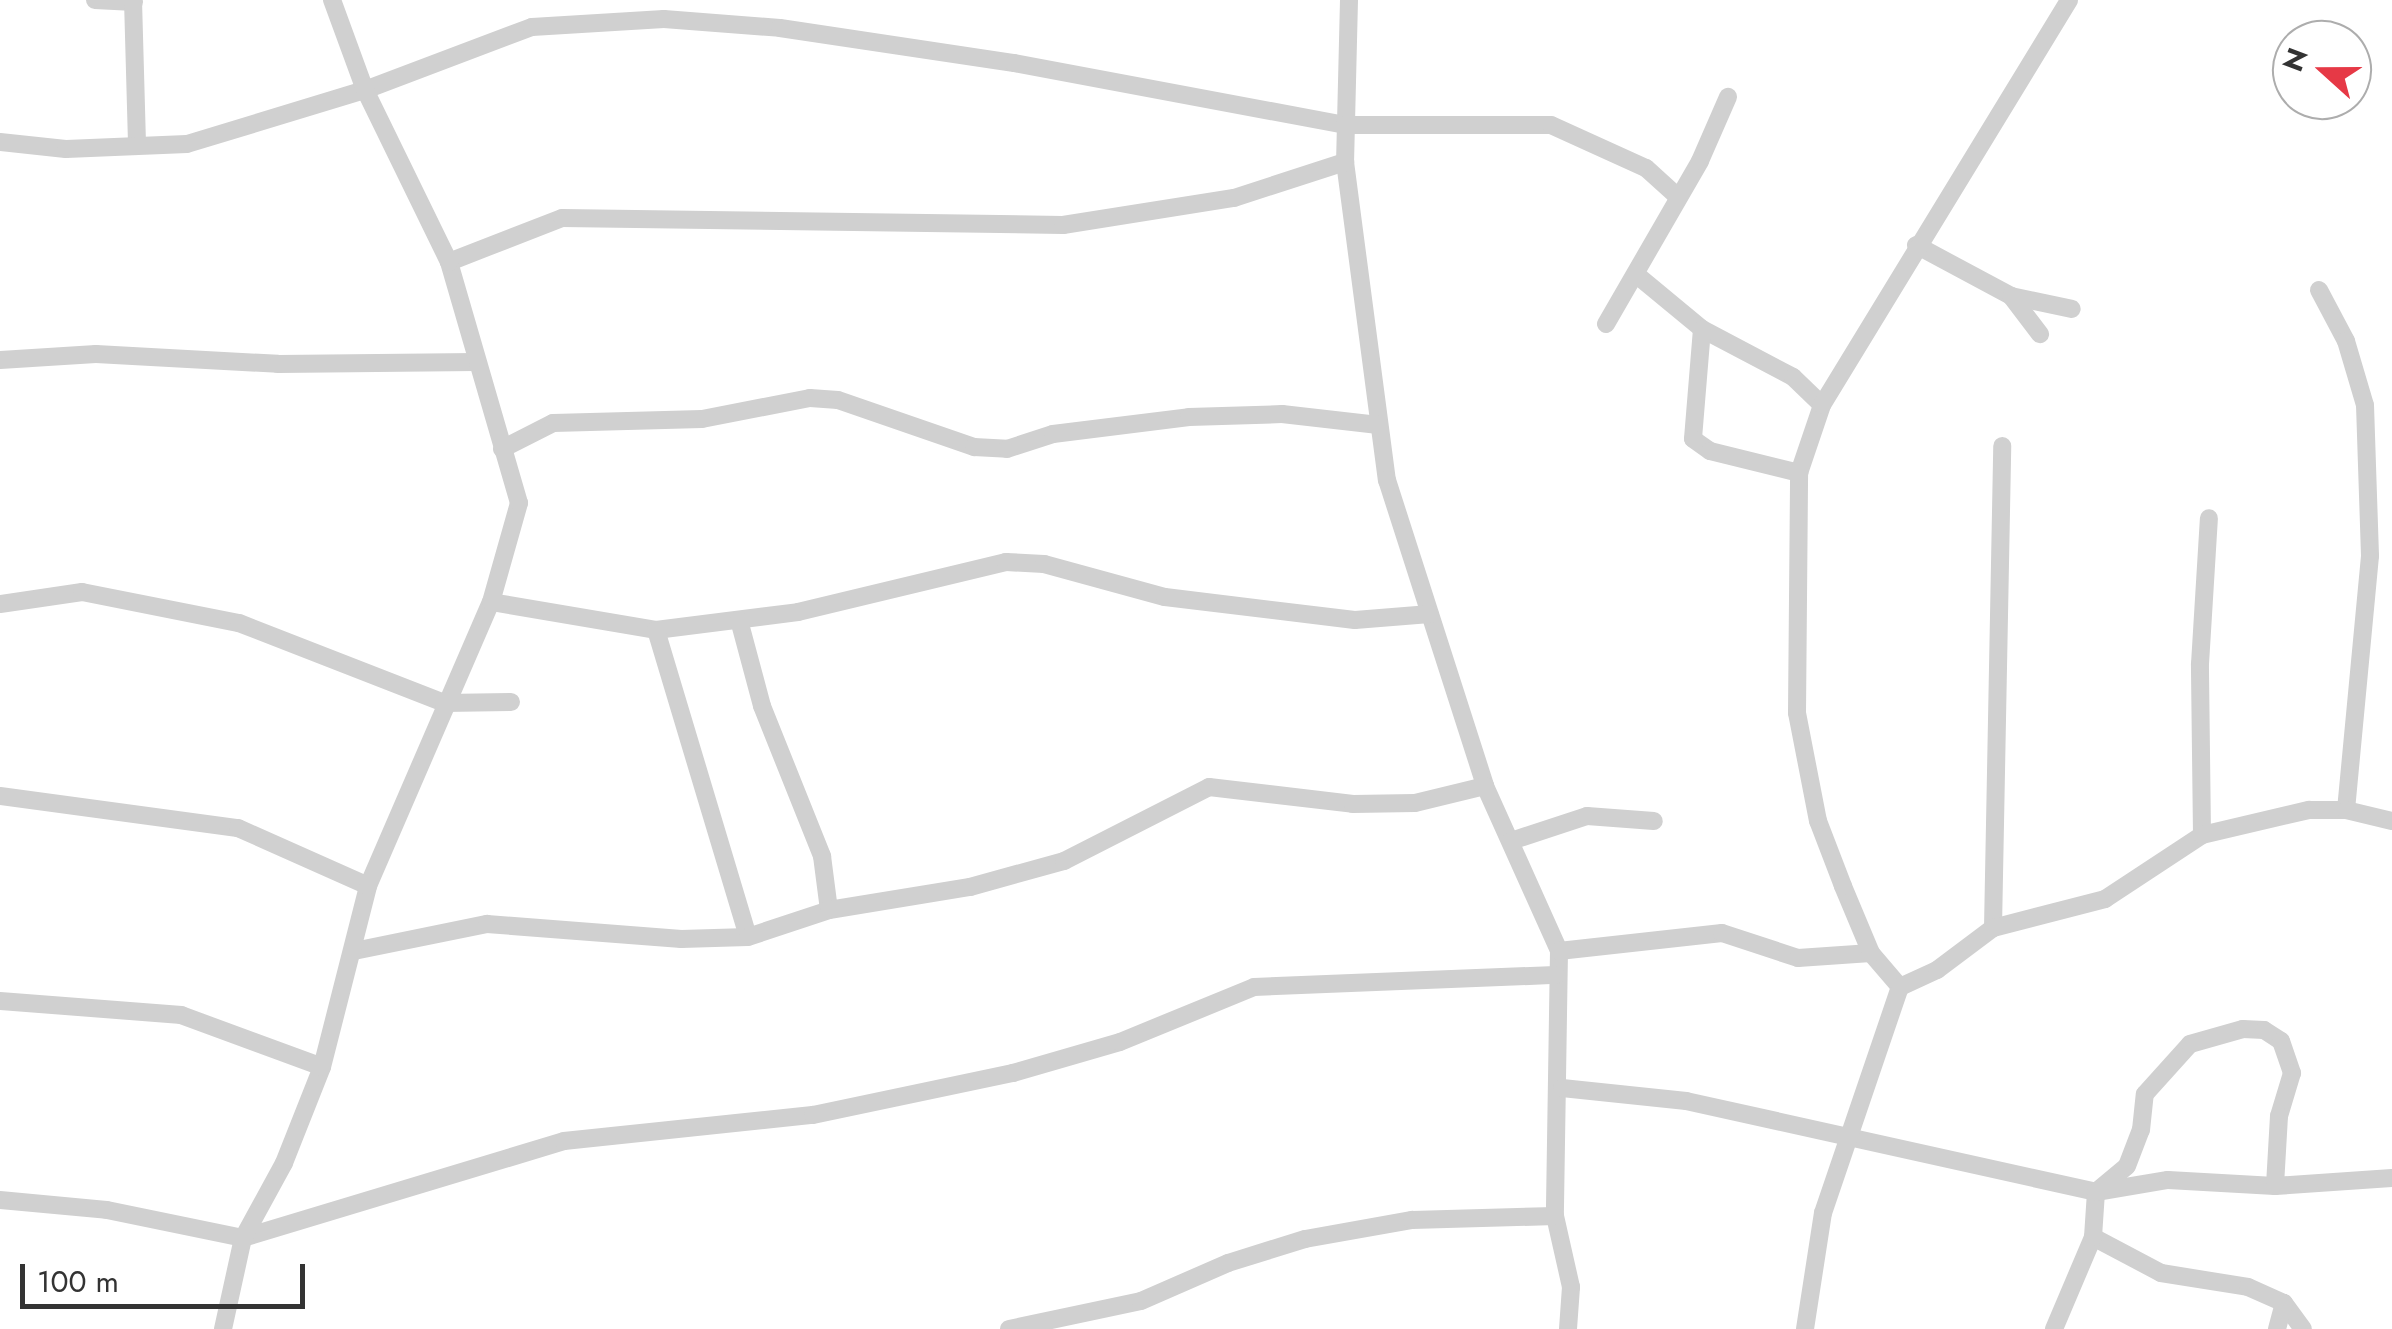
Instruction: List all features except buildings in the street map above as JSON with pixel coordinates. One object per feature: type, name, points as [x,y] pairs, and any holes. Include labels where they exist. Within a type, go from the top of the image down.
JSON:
[{"type":"street","points":[[95,0],[134,1],[137,146]]},
{"type":"street","points":[[224,1329],[244,1238],[284,1163],[322,1067],[368,886],[491,602],[519,502],[448,262],[366,90],[332,0]]},
{"type":"street","points":[[1349,0],[1346,162],[1387,480],[1485,786],[1558,950],[1562,1088],[1556,1216],[1571,1287],[1568,1329]]},
{"type":"street","points":[[1900,988],[1871,953],[1818,820],[1797,713],[1799,473],[1822,405],[1916,245],[2069,0]]},
{"type":"street","points":[[0,142],[187,144],[366,90],[532,28],[664,19],[780,28],[1014,63],[1346,125],[1551,125],[1646,168],[1678,196]]},
{"type":"street","points":[[1606,324],[1638,276],[1728,97]]},
{"type":"street","points":[[448,262],[562,218],[1064,224],[1234,198],[1346,162]]},
{"type":"street","points":[[1916,245],[2012,296],[2072,309]]},
{"type":"street","points":[[1638,276],[1702,329],[1794,376],[1822,405]]},
{"type":"street","points":[[2319,290],[2346,341],[2365,405],[2370,556],[2346,810]]},
{"type":"street","points":[[2012,296],[2040,334]]},
{"type":"street","points":[[1702,329],[1693,438],[1710,451],[1799,473]]},
{"type":"street","points":[[0,360],[96,354],[278,364],[476,362]]},
{"type":"street","points":[[502,449],[553,423],[702,419],[810,398],[838,400],[974,447],[1007,449],[1031,447],[1053,434],[1189,417],[1282,414],[1378,425]]},
{"type":"street","points":[[1993,928],[2002,446]]},
{"type":"street","points":[[2202,834],[2200,664],[2210,518]]},
{"type":"street","points":[[491,602],[656,630],[738,620],[1006,562],[1044,564],[1182,599],[1355,620],[1430,614]]},
{"type":"street","points":[[0,604],[82,592],[239,623],[444,704],[510,702]]},
{"type":"street","points":[[738,620],[762,706],[822,856],[829,910]]},
{"type":"street","points":[[656,630],[748,937]]},
{"type":"street","points":[[354,950],[487,924],[681,939],[748,937],[829,910],[970,887],[1064,861],[1209,788],[1353,804],[1415,802],[1485,786]]},
{"type":"street","points":[[0,796],[238,828],[368,886]]},
{"type":"street","points":[[1804,1329],[1820,1229],[1900,988],[1937,970],[1993,928],[2105,898],[2202,834],[2309,810],[2346,810],[2392,821]]},
{"type":"street","points":[[1511,842],[1587,816],[1654,821]]},
{"type":"street","points":[[1558,950],[1722,933],[1798,958],[1871,953]]},
{"type":"street","points":[[0,1200],[107,1210],[244,1238],[564,1141],[813,1115],[1013,1073],[1120,1042],[1254,987],[1556,974]]},
{"type":"street","points":[[0,1001],[181,1015],[322,1067]]},
{"type":"street","points":[[2054,1329],[2093,1237],[2096,1192],[2127,1166],[2141,1130],[2145,1094],[2190,1044],[2243,1028],[2264,1030],[2281,1041],[2292,1073],[2279,1116],[2275,1186]]},
{"type":"street","points":[[1562,1088],[1686,1101],[1850,1134],[2096,1192],[2168,1180],[2275,1186],[2392,1178]]},
{"type":"street","points":[[1009,1329],[1141,1301],[1228,1262],[1305,1239],[1412,1220],[1556,1216]]},
{"type":"street","points":[[2093,1237],[2161,1273],[2248,1288],[2284,1303],[2302,1329]]},
{"type":"street","points":[[2277,1329],[2284,1303]]}]
